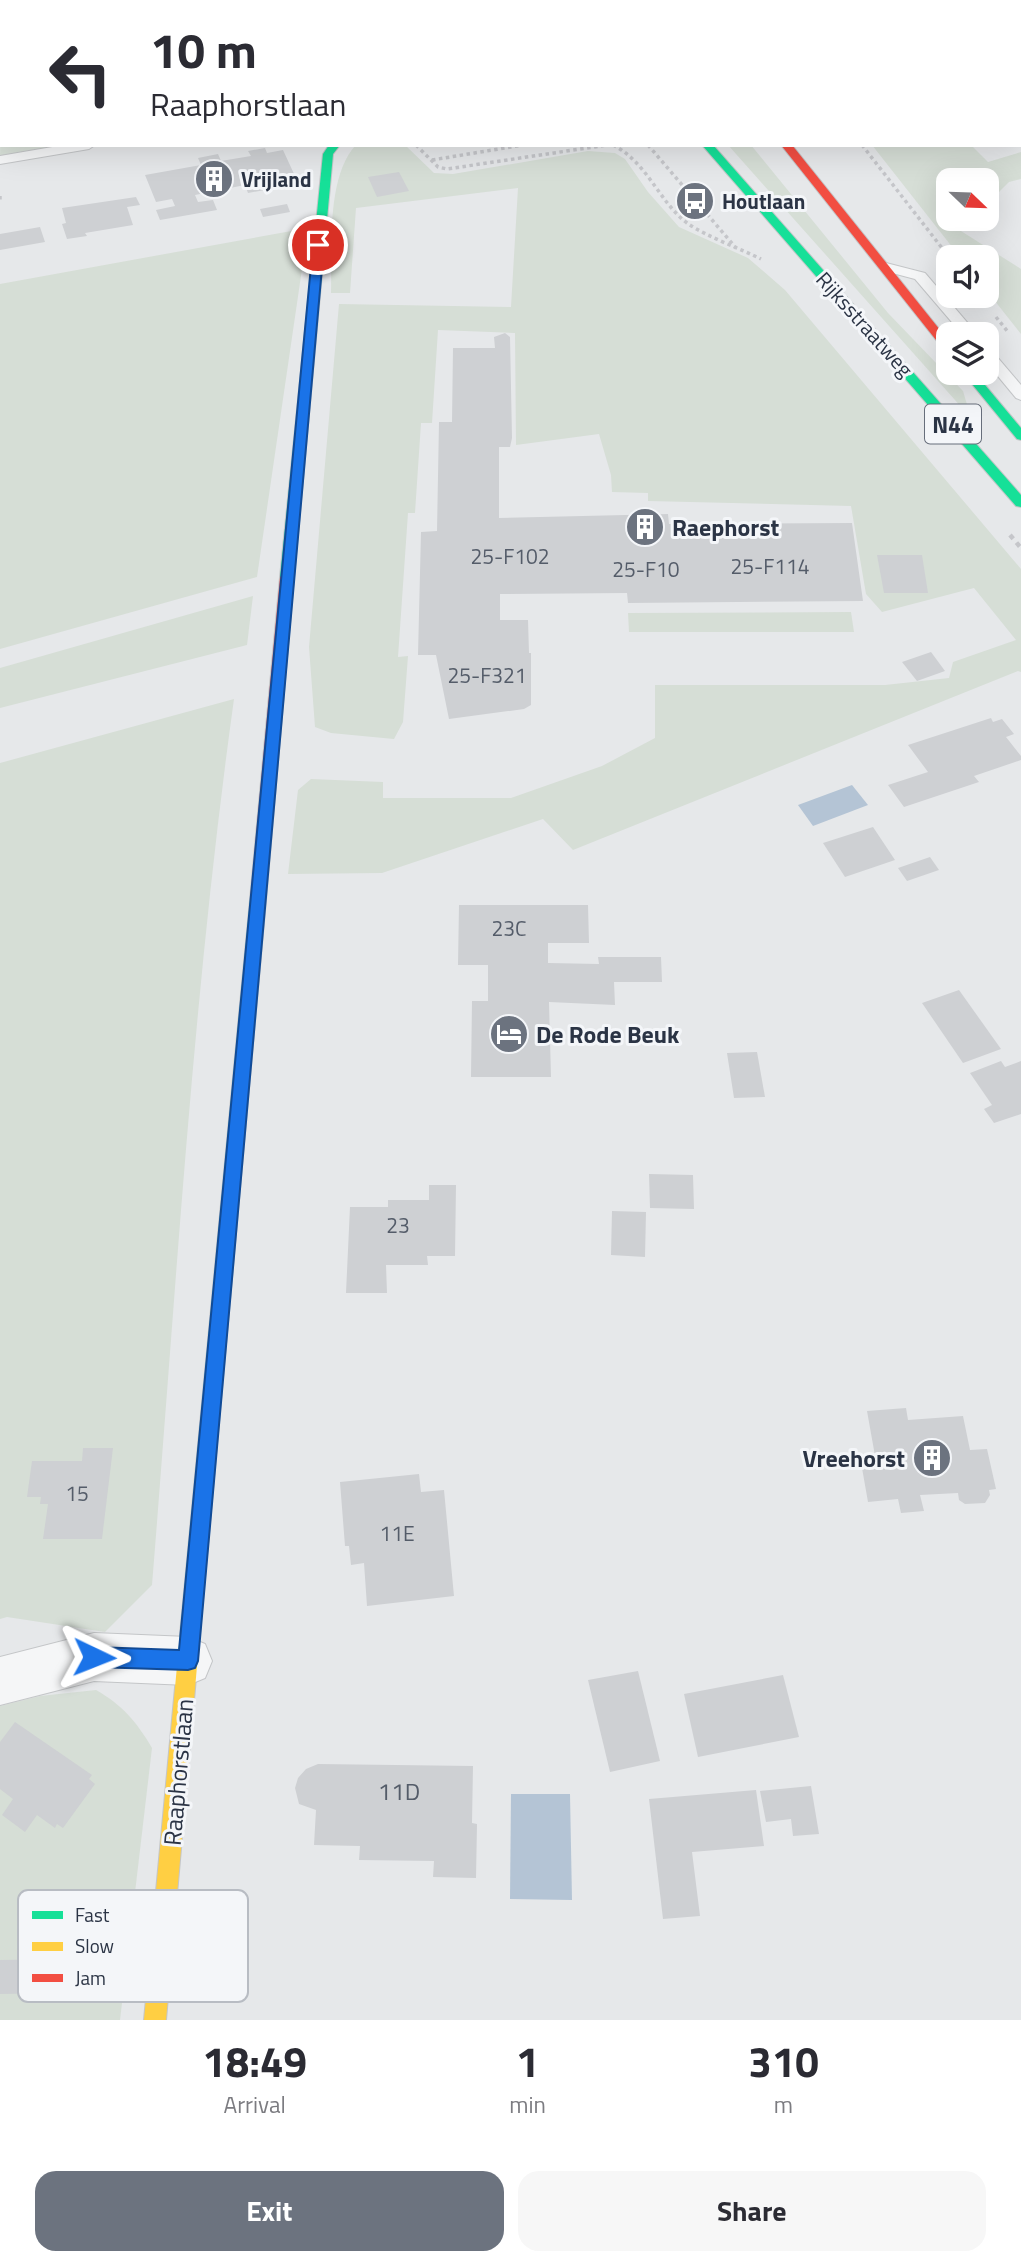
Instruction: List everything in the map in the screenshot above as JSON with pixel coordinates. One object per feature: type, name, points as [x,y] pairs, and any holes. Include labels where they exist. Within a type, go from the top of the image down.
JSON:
[{"type":"street","name":"Raaphorstlaan","points":[[167,1890],[313,296],[328,154],[333,147]]},
{"type":"street","name":"Rijksstraatweg","points":[[709,147],[1021,503]]},
{"type":"street","name":"Rijksstraatweg","points":[[788,147],[936,332]]},
{"type":"street","name":"N44","points":[[979,385],[1021,436]]},
{"type":"street","points":[[0,1681],[94,1657],[188,1661]]},
{"type":"street","name":"Raaphorstlaan","points":[[155,2020],[157,2002]]},
{"type":"lane","points":[[0,160],[77,147]]},
{"type":"lane","points":[[886,267],[920,276],[960,322]]},
{"type":"lane","points":[[999,368],[1021,395]]},
{"type":"path","points":[[418,147],[438,167],[447,169],[594,147]]},
{"type":"path","points":[[431,160],[511,147]]},
{"type":"path","points":[[616,147],[635,160],[687,223],[738,250],[650,147]]},
{"type":"path","points":[[865,147],[940,245]]},
{"type":"path","points":[[988,308],[1013,339]]},
{"type":"shaded area","points":[[0,147],[52,147],[0,156]]},
{"type":"shaded area","points":[[355,147],[407,147],[434,173],[453,174],[588,151],[615,153],[625,159],[648,192],[679,227],[748,258],[785,290],[1021,569],[1021,672],[573,850],[543,819],[382,873],[288,874],[298,790],[311,779],[383,782],[383,798],[511,798],[602,766],[655,738],[655,685],[885,685],[949,678],[953,662],[1016,640],[974,588],[882,612],[866,594],[851,506],[648,501],[648,493],[612,492],[611,475],[599,434],[516,445],[515,333],[438,330],[432,423],[421,423],[415,513],[408,513],[398,657],[408,656],[403,722],[394,739],[331,733],[315,727],[309,647],[339,304],[511,307],[518,188],[356,208],[350,293],[331,293],[331,236],[335,195],[346,159]]},
{"type":"shaded area","points":[[730,147],[753,147],[888,313],[936,363],[936,379]]},
{"type":"shaded area","points":[[874,147],[973,147],[988,162],[1021,152],[1021,179],[1009,182],[999,192],[999,168],[936,168],[936,226]]},
{"type":"shaded area","points":[[308,228],[257,577],[0,649],[0,284]]},
{"type":"shaded area","points":[[940,231],[961,231],[983,245],[951,245]]},
{"type":"shaded area","points":[[999,255],[1021,269],[1021,334],[999,306]]},
{"type":"shaded area","points":[[942,385],[957,385],[963,391],[971,418]]},
{"type":"shaded area","points":[[253,596],[247,645],[0,708],[0,668]]},
{"type":"shaded area","points":[[851,612],[854,632],[629,632],[628,613]]},
{"type":"shaded area","points":[[234,699],[196,1031],[152,1585],[105,1632],[7,1617],[0,1619],[0,763]]},
{"type":"shaded area","points":[[96,1690],[128,1714],[152,1748],[135,1890],[18,1890],[18,2002],[122,2002],[120,2020],[0,2020],[0,1706],[40,1696]]},
{"type":"water","points":[[852,785],[868,805],[813,826],[798,805]]},
{"type":"water","points":[[511,1794],[570,1794],[572,1900],[510,1899]]},
{"type":"building","name":"Vrijland","points":[[265,148],[267,153],[283,150],[295,176],[266,182],[270,189],[248,193],[245,185],[195,195],[198,202],[213,200],[217,210],[160,220],[156,210],[175,206],[172,199],[156,202],[145,175],[201,165],[198,158],[218,154],[221,161],[251,156],[248,151]]},
{"type":"building","points":[[399,172],[409,191],[377,197],[368,177]]},
{"type":"building","points":[[136,197],[140,205],[127,207],[133,225],[85,233],[87,236],[67,239],[62,224],[66,223],[62,208]]},
{"type":"building","points":[[287,204],[290,212],[263,217],[260,209]]},
{"type":"building","points":[[40,227],[45,242],[0,250],[0,234]]},
{"type":"building","name":"Raephorst","points":[[505,333],[510,337],[512,438],[510,447],[499,447],[499,518],[668,514],[669,524],[852,523],[863,601],[628,603],[627,593],[500,594],[500,620],[528,620],[531,705],[524,709],[449,719],[436,655],[418,655],[421,532],[437,531],[439,422],[452,422],[453,348],[495,348],[494,337]]},
{"type":"building","points":[[877,555],[922,555],[928,593],[884,593]]},
{"type":"building","points":[[931,652],[945,671],[917,681],[902,662]]},
{"type":"building","points":[[991,718],[993,722],[1002,719],[1014,734],[1006,737],[1021,756],[1021,760],[974,776],[979,782],[904,807],[888,785],[928,772],[908,745]]},
{"type":"building","points":[[873,827],[895,860],[845,877],[823,843]]},
{"type":"building","points":[[930,857],[939,870],[907,881],[898,868]]},
{"type":"building","points":[[459,905],[588,905],[589,943],[548,943],[548,963],[599,964],[598,957],[661,957],[662,982],[614,982],[615,1005],[549,1002],[551,1077],[471,1077],[472,1001],[488,1001],[488,965],[458,965]]},
{"type":"building","points":[[959,990],[1001,1049],[963,1063],[922,1003]]},
{"type":"building","points":[[757,1052],[765,1097],[734,1098],[727,1053]]},
{"type":"building","points":[[1001,1061],[1005,1067],[1021,1061],[1021,1114],[994,1123],[984,1109],[992,1105],[970,1073]]},
{"type":"building","points":[[649,1174],[693,1175],[694,1209],[650,1208]]},
{"type":"building","points":[[429,1185],[456,1185],[455,1256],[427,1256],[428,1265],[386,1265],[387,1293],[346,1293],[350,1207],[388,1207],[388,1200],[429,1200]]},
{"type":"building","points":[[612,1211],[646,1212],[645,1257],[611,1255]]},
{"type":"building","name":"Vreehorst","points":[[906,1408],[908,1420],[963,1416],[970,1450],[987,1449],[996,1489],[989,1490],[990,1495],[985,1503],[965,1504],[959,1500],[958,1493],[920,1495],[924,1511],[901,1513],[898,1499],[868,1502],[862,1468],[877,1467],[867,1411]]},
{"type":"building","points":[[83,1448],[113,1448],[102,1539],[43,1539],[48,1504],[40,1504],[41,1497],[27,1497],[32,1461],[82,1461]]},
{"type":"building","points":[[419,1474],[421,1492],[444,1490],[454,1596],[367,1606],[364,1563],[351,1565],[349,1546],[345,1546],[340,1482]]},
{"type":"building","points":[[638,1671],[660,1761],[610,1772],[588,1680]]},
{"type":"building","points":[[783,1675],[799,1737],[698,1757],[684,1694]]},
{"type":"building","points":[[15,1722],[92,1775],[89,1779],[95,1784],[63,1828],[57,1824],[55,1828],[37,1815],[25,1832],[2,1815],[13,1799],[0,1789],[0,1742]]},
{"type":"building","points":[[318,1764],[473,1766],[472,1823],[477,1824],[476,1878],[433,1877],[434,1861],[359,1860],[360,1846],[314,1845],[316,1810],[299,1804],[295,1788],[298,1778],[306,1769]]},
{"type":"building","points":[[811,1786],[819,1834],[793,1836],[791,1819],[766,1822],[760,1791]]},
{"type":"building","points":[[756,1790],[764,1846],[692,1852],[700,1916],[663,1919],[649,1799]]},
{"type":"building","points":[[0,1960],[18,1960],[18,1994],[0,1994]]},
{"type":"traffic: fast","points":[[287,577],[328,154],[333,147]]},
{"type":"traffic: fast","points":[[709,147],[1021,503]]},
{"type":"traffic: fast","points":[[979,385],[1021,436]]},
{"type":"traffic: fast","points":[[187,1666],[258,900]]},
{"type":"traffic: slow","points":[[167,1890],[187,1666]]},
{"type":"traffic: slow","points":[[155,2020],[157,2002]]},
{"type":"traffic: jam","points":[[788,147],[936,332]]},
{"type":"traffic: jam","points":[[258,900],[287,577]]},
{"type":"place","name":"Vrijland","points":[[214,179]]},
{"type":"place","name":"Houtlaan","points":[[695,201]]},
{"type":"place","name":"Raephorst","points":[[645,527]]},
{"type":"place","name":"De Rode Beuk","points":[[509,1034]]},
{"type":"place","name":"Vreehorst","points":[[932,1458]]},
{"type":"route","points":[[94,1657],[188,1661],[289,584],[318,245]]}]
